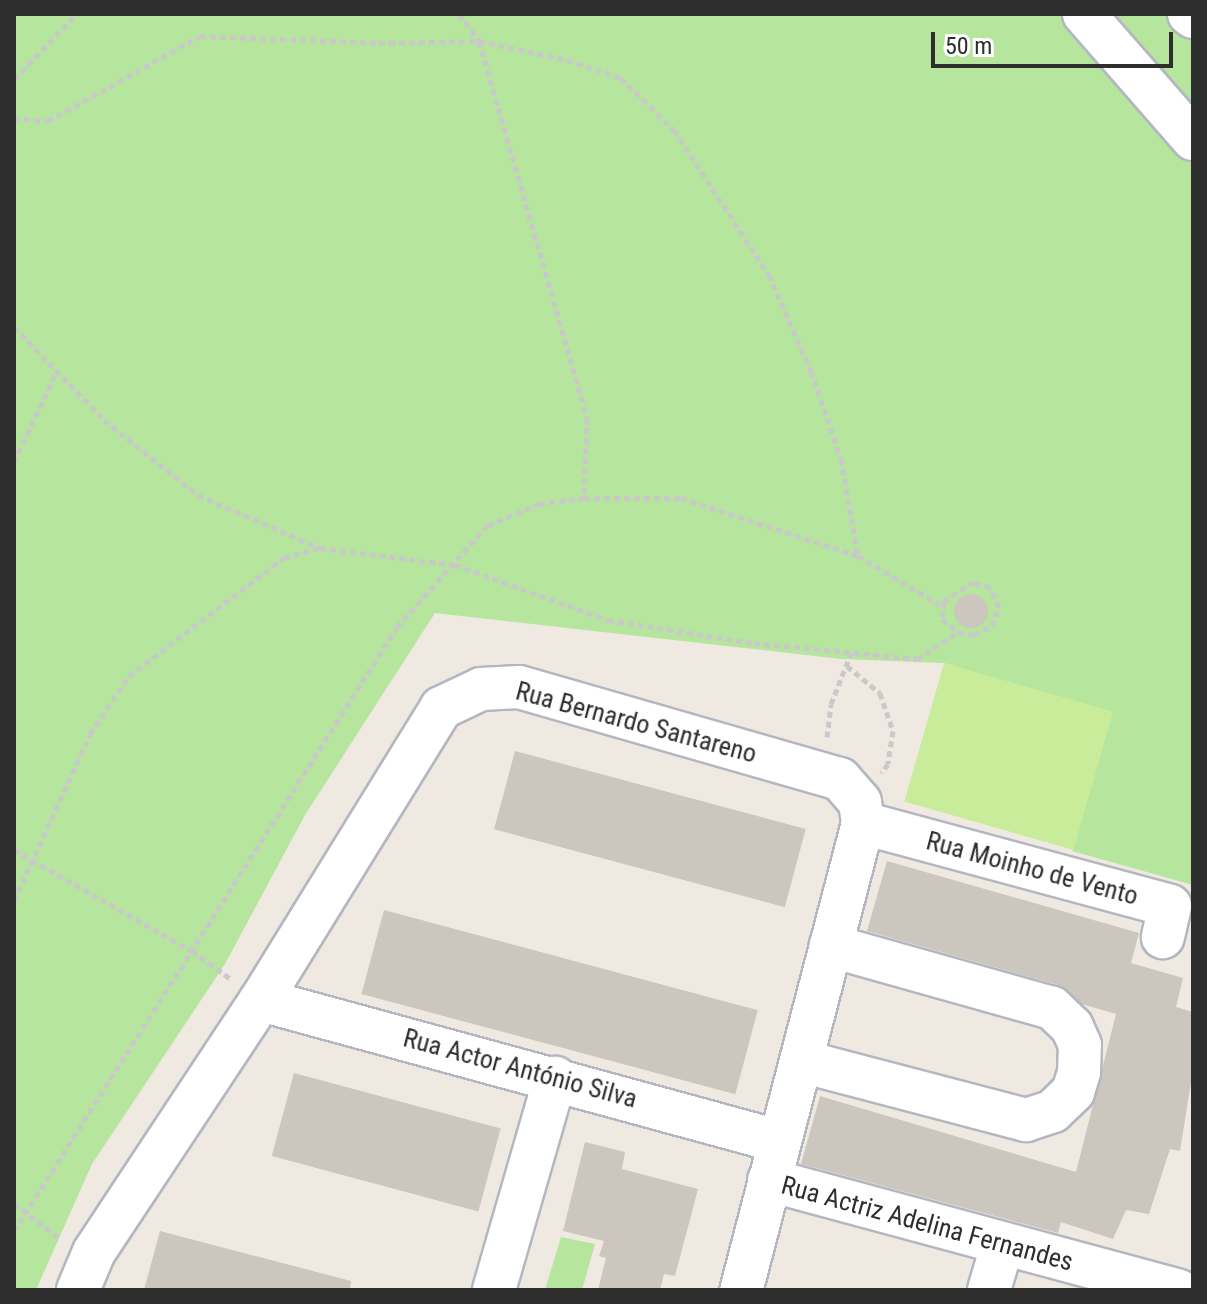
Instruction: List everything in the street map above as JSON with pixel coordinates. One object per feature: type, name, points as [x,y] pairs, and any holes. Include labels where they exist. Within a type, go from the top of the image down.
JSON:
[{"type":"street","points":[[1094,16],[1193,139]]},
{"type":"street","name":"Rua Bernardo Santareno","points":[[78,1290],[94,1252],[261,1000],[441,708],[481,689],[519,687],[840,779],[862,812]]},
{"type":"street","points":[[741,1290],[831,946],[862,812]]},
{"type":"street","name":"Rua Moinho de Vento","points":[[862,812],[1170,906],[1163,937]]},
{"type":"street","points":[[801,1061],[1026,1120],[1053,1111],[1073,1092],[1079,1072],[1080,1045],[1072,1027],[1052,1008],[831,946]]},
{"type":"street","name":"Rua Actor António Silva","points":[[261,1000],[555,1078],[774,1160]]},
{"type":"street","points":[[494,1290],[555,1078]]},
{"type":"street","name":"Rua Actriz Adelina Fernandes","points":[[774,1160],[1002,1246],[1178,1290]]},
{"type":"street","points":[[989,1290],[1002,1246]]},
{"type":"path","points":[[14,79],[77,14]]},
{"type":"path","points":[[459,14],[479,41],[587,418],[584,498]]},
{"type":"path","points":[[14,118],[48,121],[200,36],[379,43],[479,41],[567,60],[621,78],[674,130],[769,275],[811,371],[841,459],[858,556]]},
{"type":"path","points":[[14,327],[104,420],[198,495],[320,548],[455,565],[557,606],[608,620],[917,659],[958,632],[974,635],[992,626],[999,607],[990,587],[974,582],[944,601],[942,619],[958,632]]},
{"type":"path","points":[[14,462],[57,371]]},
{"type":"path","points":[[14,901],[36,861],[73,768],[129,676],[284,558],[320,548]]},
{"type":"path","points":[[821,774],[831,704],[851,653]]},
{"type":"path","points":[[847,666],[880,693],[893,731],[888,764],[862,812]]},
{"type":"path","points":[[14,850],[192,951],[261,1000]]},
{"type":"path","points":[[14,1203],[26,1211]]},
{"type":"green space","points":[[14,14],[1193,14],[1193,885],[1072,851],[1112,713],[944,663],[842,659],[435,613],[305,815],[225,964],[92,1164],[36,1290],[14,1290]]},
{"type":"green space","points":[[944,663],[1113,712],[1073,850],[904,801]]},
{"type":"green space","points":[[561,1237],[595,1244],[582,1290],[545,1290]]},
{"type":"building","points":[[971,594],[983,599],[988,611],[983,623],[971,628],[959,623],[954,611],[959,599]]},
{"type":"building","points":[[515,751],[806,829],[785,907],[494,829]]},
{"type":"building","points":[[887,861],[1139,933],[1131,963],[1183,978],[1176,1007],[1193,1012],[1193,1070],[1180,1151],[1170,1149],[1149,1214],[1126,1210],[1113,1239],[1061,1222],[1058,1233],[801,1164],[820,1096],[1076,1172],[1116,1014],[1082,1004],[1058,985],[867,931]]},
{"type":"building","points":[[384,910],[758,1010],[735,1094],[361,994]]},
{"type":"building","points":[[294,1073],[501,1128],[478,1211],[272,1156]]},
{"type":"building","points":[[585,1142],[625,1152],[622,1169],[698,1189],[675,1276],[664,1274],[660,1290],[598,1290],[606,1258],[599,1256],[604,1241],[563,1231]]},
{"type":"building","points":[[160,1231],[351,1281],[350,1290],[144,1290]]}]
